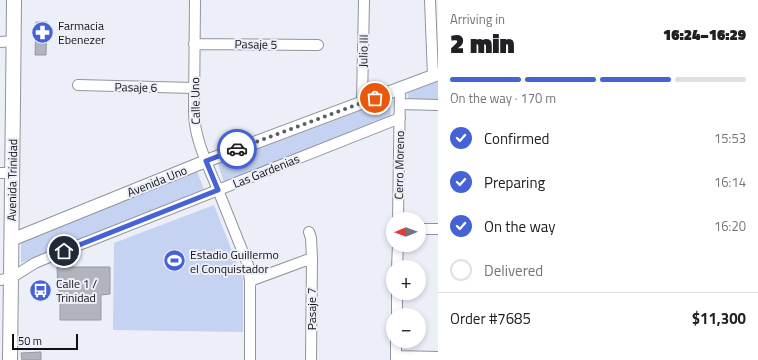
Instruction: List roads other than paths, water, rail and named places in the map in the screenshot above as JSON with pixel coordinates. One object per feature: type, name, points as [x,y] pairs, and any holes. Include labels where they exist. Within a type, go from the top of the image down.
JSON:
[{"type":"main road","name":"Avenida Trinidad","points":[[10,360],[5,279],[11,240],[6,173],[7,42],[14,0]]},
{"type":"street","name":"Calle Uno","points":[[195,0],[194,124],[206,161],[248,265],[250,281],[250,360]]},
{"type":"street","name":"Julio III","points":[[362,102],[364,0]]},
{"type":"street","points":[[430,0],[435,75]]},
{"type":"street","name":"Pasaje 5","points":[[194,44],[318,45]]},
{"type":"street","name":"Avenida Uno","points":[[11,240],[206,161],[435,75]]},
{"type":"street","name":"Pasaje 6","points":[[78,85],[194,88]]},
{"type":"street","name":"Cerro Moreno","points":[[398,212],[400,88]]},
{"type":"street","points":[[400,104],[438,105]]},
{"type":"street","name":"Las Gardenias","points":[[5,279],[49,257],[400,118]]},
{"type":"street","points":[[426,229],[438,229]]},
{"type":"street","name":"Pasaje 7","points":[[309,232],[311,238],[312,258],[311,360]]},
{"type":"street","points":[[250,281],[312,258]]},
{"type":"street","points":[[396,358],[438,357]]},
{"type":"place","name":"Farmacia Ebenezer","points":[[43,32]]},
{"type":"place","name":"Estadio Guillermo el Conquistador","points":[[175,261]]},
{"type":"place","name":"Calle 1 / Trinidad","points":[[41,290]]}]
